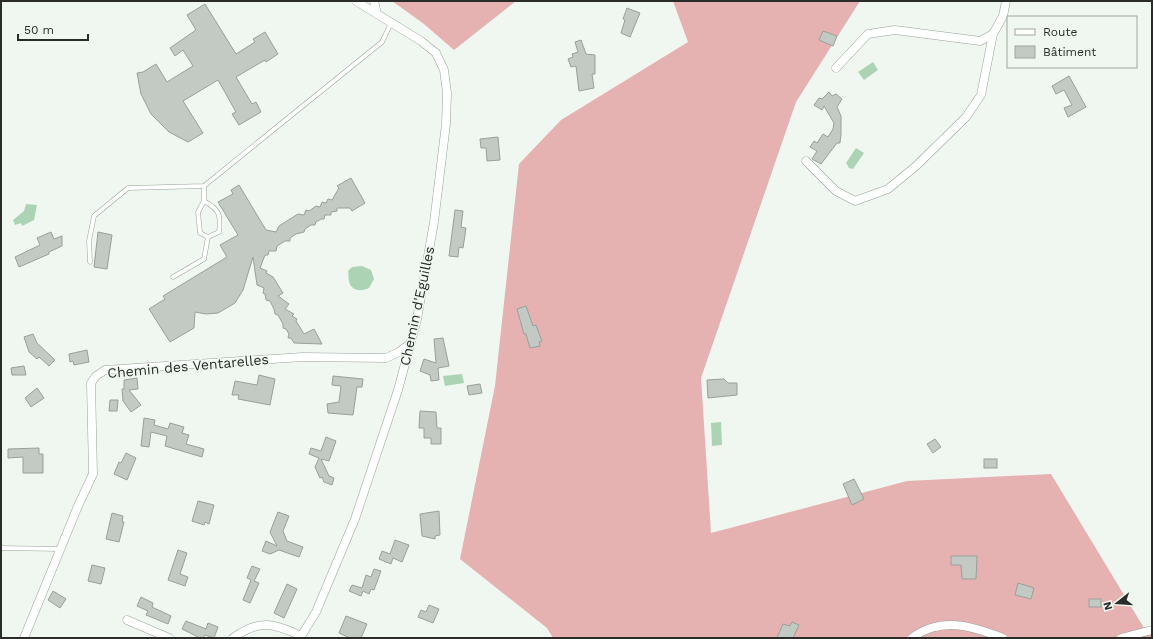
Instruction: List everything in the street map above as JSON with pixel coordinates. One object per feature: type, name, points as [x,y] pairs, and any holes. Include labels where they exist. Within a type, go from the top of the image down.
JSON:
[{"type":"street","name":"Chemin d'Eguilles","points":[[300,637],[316,612],[354,519],[398,390],[417,319],[434,222],[447,93],[444,70],[436,53],[421,41],[356,1]]},
{"type":"street","points":[[374,1],[377,14]]},
{"type":"street","points":[[806,161],[836,191],[855,201],[888,190],[916,166],[966,117],[981,95],[993,34],[1003,16],[1006,1]]},
{"type":"street","points":[[836,68],[868,34],[895,30],[980,42],[993,34]]},
{"type":"street","name":"Chemin des Ventarelles","points":[[24,638],[78,506],[93,474],[91,383],[96,376],[105,370],[302,356],[386,358],[399,352],[410,344]]},
{"type":"street","points":[[127,620],[169,638]]},
{"type":"street","points":[[233,638],[257,625],[268,624],[284,628],[300,637]]},
{"type":"street","points":[[912,638],[926,629],[947,624],[970,626],[1004,638]]},
{"type":"street","points":[[1121,638],[1152,630]]},
{"type":"lane","points":[[90,262],[88,241],[94,216],[128,188],[204,186],[382,42],[391,23]]},
{"type":"lane","points":[[204,186],[204,201],[198,212],[200,233],[208,237]]},
{"type":"lane","points":[[204,201],[216,208],[221,219],[219,232],[208,237]]},
{"type":"lane","points":[[173,278],[204,259],[208,237]]},
{"type":"lane","points":[[1,548],[61,549]]},
{"type":"shaded area","points":[[392,1],[516,1],[454,50],[424,24]]},
{"type":"shaded area","points":[[673,1],[860,1],[796,102],[701,378],[711,533],[907,481],[1051,474],[1144,628],[1152,627],[1152,638],[553,638],[547,628],[460,559],[495,386],[519,164],[561,120],[688,42]]},
{"type":"shaded area","points":[[873,62],[878,70],[864,80],[858,72]]},
{"type":"shaded area","points":[[856,148],[864,153],[853,169],[849,168],[846,163]]},
{"type":"shaded area","points":[[26,204],[37,205],[34,220],[22,226],[21,223],[15,225],[13,220],[24,211]]},
{"type":"shaded area","points":[[362,266],[371,270],[374,279],[369,288],[357,290],[350,284],[348,271],[352,267]]},
{"type":"shaded area","points":[[462,374],[464,383],[445,386],[443,376]]},
{"type":"shaded area","points":[[721,422],[722,445],[712,446],[711,423]]},
{"type":"building","points":[[205,4],[236,54],[255,42],[253,39],[265,32],[278,54],[266,62],[265,60],[236,77],[252,104],[256,102],[261,112],[239,125],[232,114],[236,112],[218,80],[183,101],[203,133],[188,142],[169,132],[151,114],[141,94],[137,73],[143,72],[156,64],[167,82],[193,66],[183,50],[175,56],[170,48],[196,30],[187,15]]},
{"type":"building","points":[[627,8],[640,13],[630,37],[621,33],[625,20],[623,19]]},
{"type":"building","points":[[823,31],[837,36],[833,46],[819,40]]},
{"type":"building","points":[[581,40],[586,54],[595,55],[595,74],[592,74],[594,88],[579,91],[576,66],[571,67],[568,59],[573,57],[572,54],[578,52],[575,42]]},
{"type":"building","points":[[1069,76],[1086,107],[1068,117],[1064,108],[1072,105],[1064,90],[1056,94],[1052,86]]},
{"type":"building","points":[[829,92],[832,96],[836,94],[842,99],[837,107],[841,116],[840,143],[837,143],[821,164],[812,159],[817,151],[810,147],[814,141],[817,143],[823,134],[828,137],[833,129],[834,123],[824,106],[822,110],[814,105],[819,98],[822,99]]},
{"type":"building","points":[[498,137],[500,160],[487,161],[486,148],[481,148],[480,139]]},
{"type":"building","points":[[351,178],[365,203],[352,211],[350,208],[337,208],[337,211],[331,212],[331,215],[325,215],[324,219],[316,222],[315,225],[311,225],[305,229],[304,232],[296,234],[290,238],[290,241],[285,241],[277,246],[276,251],[269,251],[268,255],[265,255],[260,268],[267,271],[266,273],[273,277],[283,293],[278,296],[289,304],[285,309],[294,314],[292,316],[297,319],[296,321],[304,334],[314,329],[322,344],[294,343],[291,338],[288,338],[289,334],[286,329],[283,328],[283,324],[278,315],[275,314],[270,301],[266,300],[265,294],[263,293],[264,288],[257,285],[253,257],[243,290],[235,303],[218,313],[206,314],[195,312],[194,328],[170,342],[149,309],[165,299],[163,296],[227,257],[220,245],[238,235],[218,202],[233,194],[231,190],[239,185],[266,230],[276,232],[279,226],[298,214],[304,215],[306,210],[309,211],[316,206],[320,207],[322,202],[326,203],[328,199],[332,200],[339,188],[337,186]]},
{"type":"building","points":[[455,210],[463,211],[461,227],[466,228],[463,248],[459,247],[458,257],[449,256]]},
{"type":"building","points":[[51,232],[54,239],[62,236],[62,246],[49,252],[49,254],[19,267],[15,257],[40,245],[37,238]]},
{"type":"building","points":[[98,232],[112,235],[107,269],[94,267]]},
{"type":"building","points":[[526,306],[533,326],[536,325],[542,341],[539,342],[540,346],[530,348],[526,334],[524,334],[517,309]]},
{"type":"building","points":[[33,334],[37,343],[55,360],[49,366],[39,357],[37,359],[29,352],[24,337]]},
{"type":"building","points":[[443,338],[449,366],[438,368],[439,380],[431,381],[430,375],[420,371],[424,359],[436,363],[434,339]]},
{"type":"building","points":[[87,350],[89,362],[74,365],[73,361],[70,362],[69,354]]},
{"type":"building","points":[[24,366],[26,375],[12,375],[11,368]]},
{"type":"building","points":[[259,375],[275,379],[270,405],[238,399],[239,395],[232,395],[235,381],[257,385]]},
{"type":"building","points":[[333,376],[363,379],[362,387],[357,387],[353,415],[328,413],[327,404],[339,402],[341,386],[332,385]]},
{"type":"building","points":[[137,378],[138,389],[129,390],[141,405],[131,412],[123,401],[122,389],[124,389],[124,380]]},
{"type":"building","points":[[724,379],[728,383],[737,383],[737,395],[708,398],[707,380]]},
{"type":"building","points":[[480,384],[482,393],[469,395],[467,386]]},
{"type":"building","points":[[37,388],[44,398],[31,407],[25,398]]},
{"type":"building","points":[[110,400],[118,400],[117,411],[109,411]]},
{"type":"building","points":[[420,411],[436,412],[437,428],[441,428],[441,444],[431,444],[431,438],[424,438],[424,428],[419,428]]},
{"type":"building","points":[[144,418],[155,420],[154,425],[168,429],[170,423],[184,427],[182,433],[189,435],[186,444],[204,449],[202,457],[165,446],[167,436],[151,432],[149,447],[141,446]]},
{"type":"building","points":[[326,437],[336,441],[329,461],[321,459],[329,476],[334,478],[332,485],[324,482],[322,477],[320,478],[315,467],[319,458],[309,454],[311,448],[321,451]]},
{"type":"building","points":[[935,439],[941,447],[933,453],[927,444]]},
{"type":"building","points":[[39,448],[39,454],[43,454],[43,473],[23,473],[23,457],[8,458],[8,449]]},
{"type":"building","points":[[126,453],[136,458],[127,480],[114,474],[119,462],[121,463]]},
{"type":"building","points":[[984,459],[997,459],[997,468],[984,468]]},
{"type":"building","points":[[854,479],[864,499],[852,505],[843,484]]},
{"type":"building","points":[[198,501],[214,505],[209,524],[205,522],[204,525],[192,521]]},
{"type":"building","points":[[439,511],[440,535],[435,536],[435,539],[422,536],[420,514]]},
{"type":"building","points":[[278,512],[289,516],[283,531],[287,541],[303,547],[299,557],[279,550],[270,554],[262,551],[266,541],[277,546],[270,532]]},
{"type":"building","points":[[112,513],[123,516],[122,522],[124,522],[119,542],[106,539]]},
{"type":"building","points":[[395,540],[409,545],[402,562],[393,558],[391,564],[379,559],[382,551],[390,554]]},
{"type":"building","points":[[178,550],[187,553],[180,574],[188,577],[185,586],[168,580]]},
{"type":"building","points":[[951,556],[977,556],[976,579],[962,579],[961,565],[951,565]]},
{"type":"building","points":[[92,565],[105,568],[101,584],[88,581]]},
{"type":"building","points":[[252,566],[260,569],[254,581],[259,583],[250,603],[243,600],[251,580],[247,578]]},
{"type":"building","points":[[374,569],[381,571],[374,590],[371,589],[369,594],[363,591],[361,596],[349,591],[352,585],[362,588],[366,575],[371,577]]},
{"type":"building","points":[[1018,583],[1034,588],[1031,599],[1015,595]]},
{"type":"building","points":[[287,584],[297,589],[284,618],[274,613]]},
{"type":"building","points":[[53,591],[66,599],[60,608],[48,600]]},
{"type":"building","points":[[141,597],[153,603],[152,607],[171,616],[168,624],[146,615],[148,611],[137,606]]},
{"type":"building","points":[[1089,599],[1101,599],[1101,607],[1089,607]]},
{"type":"building","points":[[429,605],[439,609],[433,623],[418,617],[421,610],[426,612]]},
{"type":"building","points":[[346,616],[367,624],[361,638],[350,638],[339,633]]},
{"type":"building","points":[[186,621],[206,629],[208,623],[218,627],[214,638],[205,635],[203,638],[200,638],[182,629]]},
{"type":"building","points":[[792,622],[799,625],[793,638],[777,638],[783,624],[790,626]]}]
